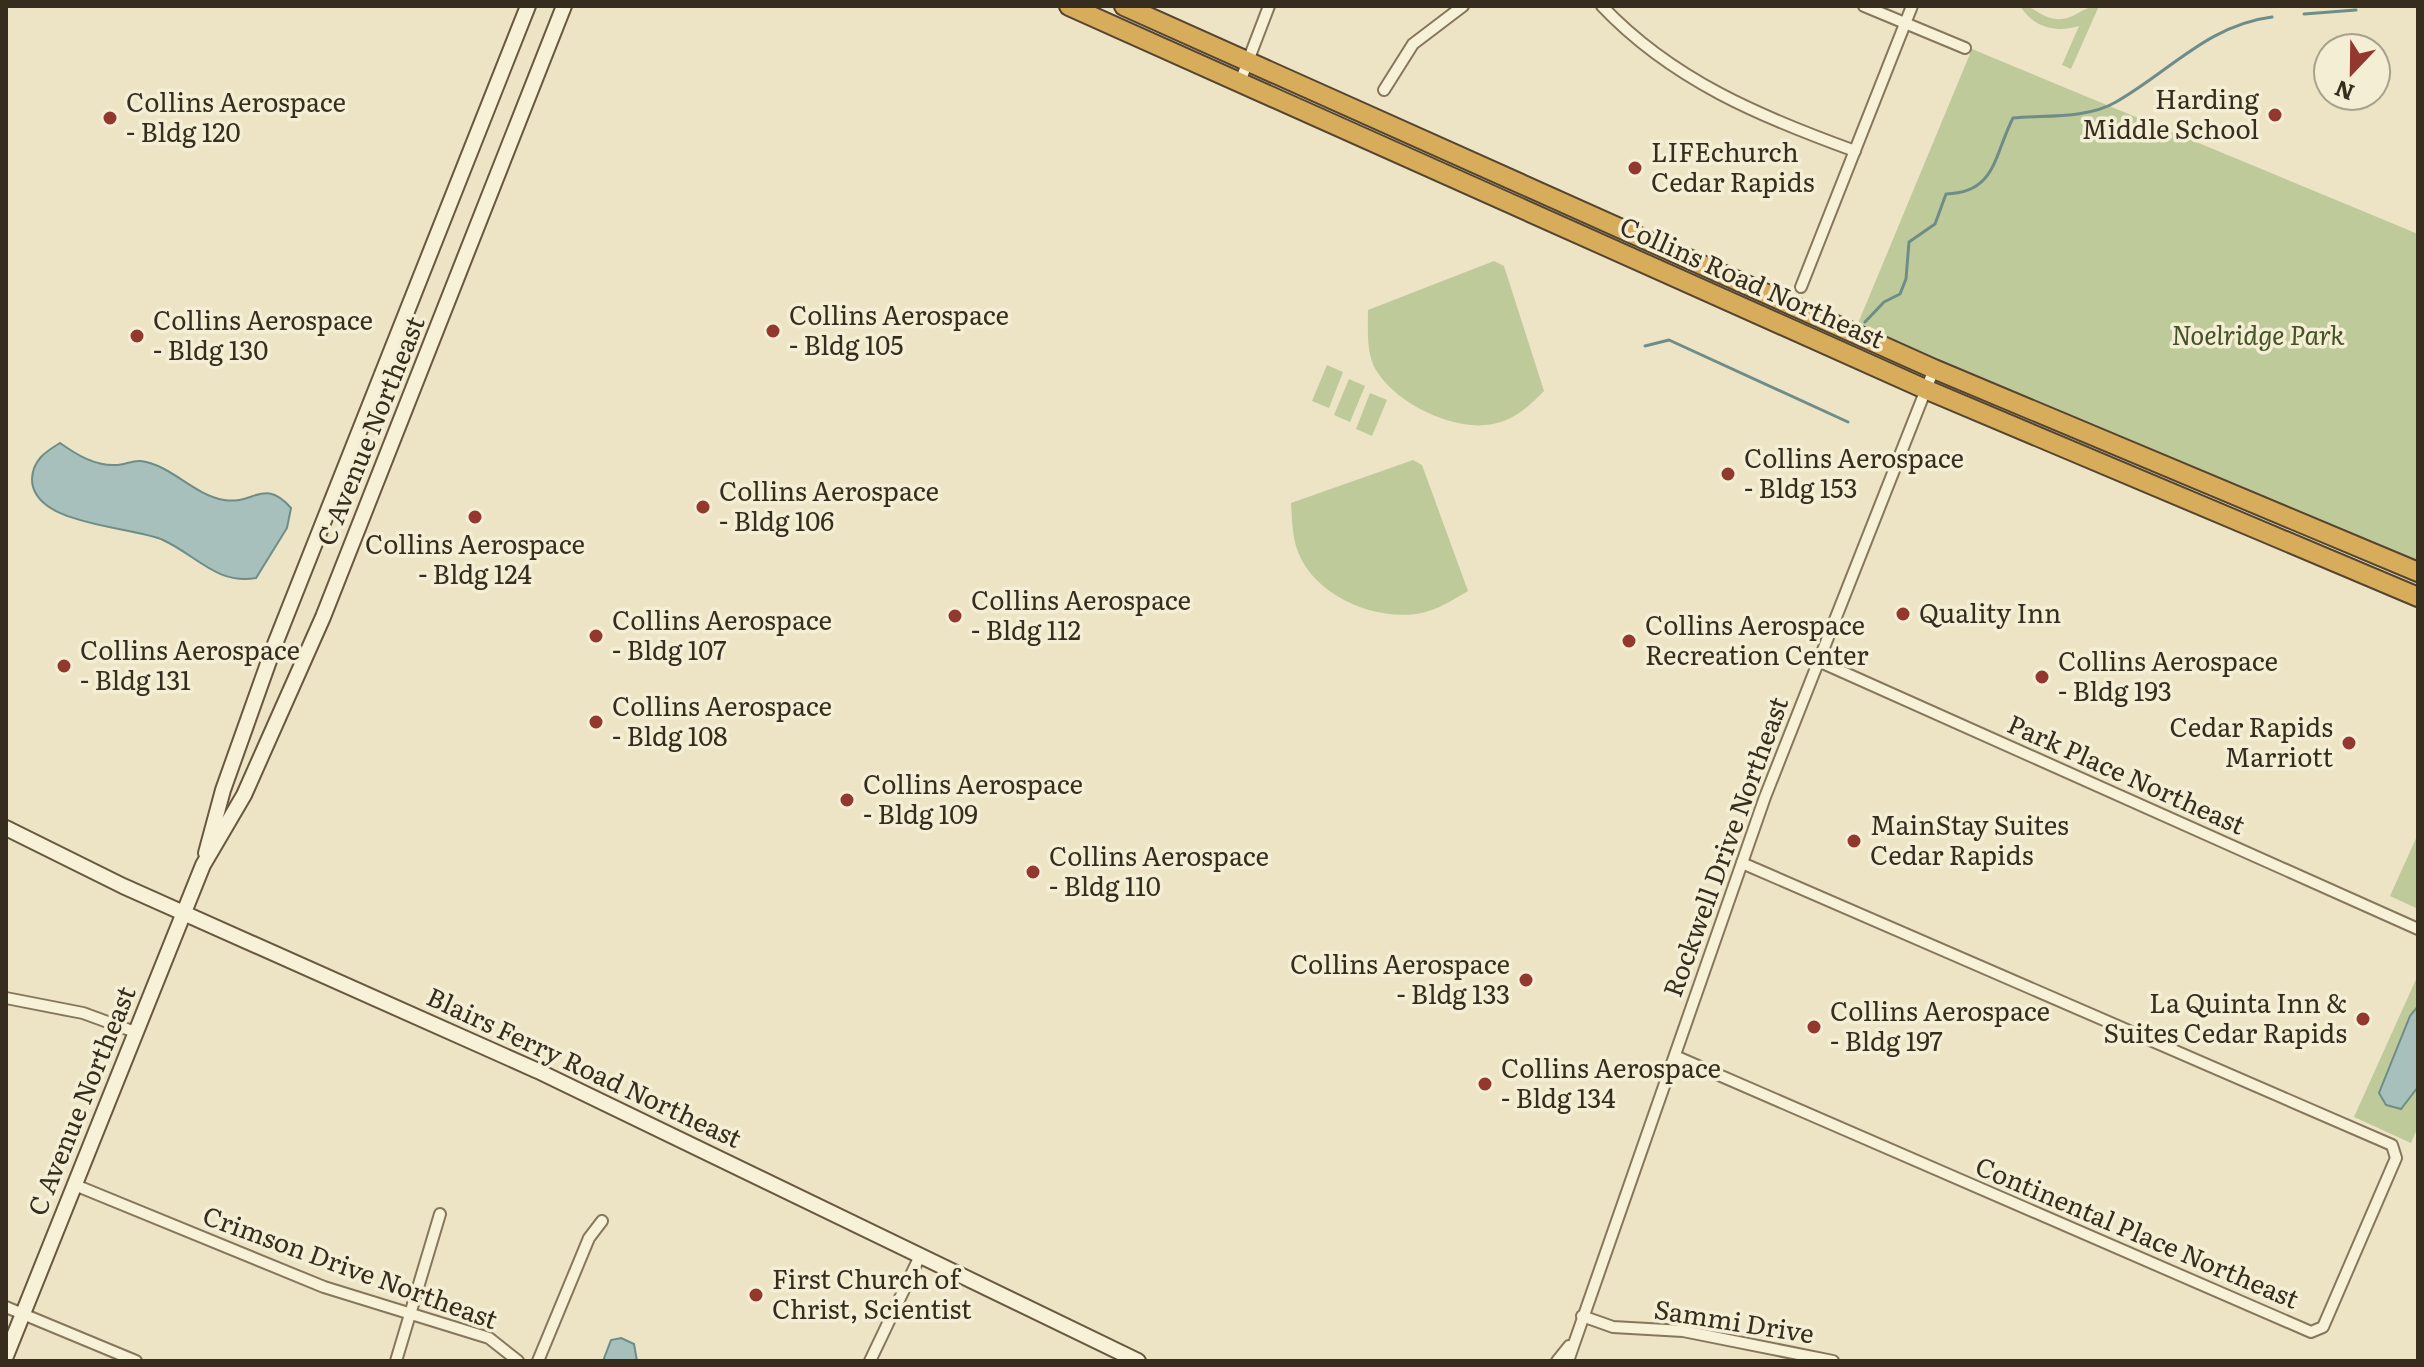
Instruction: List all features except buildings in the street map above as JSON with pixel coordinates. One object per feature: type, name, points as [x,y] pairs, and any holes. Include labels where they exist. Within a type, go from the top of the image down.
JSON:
[{"type":"highway","name":"Collins Road Northeast","points":[[1069,6],[1925,389],[2418,597]]},
{"type":"highway","name":"Collins Road Northeast","points":[[1124,6],[1934,369],[2418,572]]},
{"type":"main road","name":"C Avenue Northeast","points":[[6,1356],[203,865],[223,790],[275,644],[528,6]]},
{"type":"main road","name":"C Avenue Northeast","points":[[203,865],[244,795],[323,617],[564,6]]},
{"type":"main road","name":"Blairs Ferry Road Northeast","points":[[6,828],[183,913],[538,1071],[1138,1361]]},
{"type":"street","points":[[1240,82],[1269,6]]},
{"type":"street","points":[[1384,90],[1413,44],[1463,6]]},
{"type":"street","points":[[1602,6],[1660,58],[1698,83],[1777,122],[1855,151]]},
{"type":"street","points":[[1864,6],[1965,48]]},
{"type":"street","points":[[1801,287],[1912,6]]},
{"type":"street","name":"Rockwell Drive Northeast","points":[[1568,1361],[1571,1345],[1816,660],[1934,369]]},
{"type":"street","name":"Park Place Northeast","points":[[1816,660],[2418,929]]},
{"type":"street","name":"Continental Place Northeast","points":[[1675,1056],[2311,1332],[2323,1327],[2396,1158],[2392,1145],[1742,863]]},
{"type":"street","points":[[6,998],[83,1013],[135,1032]]},
{"type":"street","name":"Crimson Drive Northeast","points":[[75,1185],[324,1287],[489,1338],[518,1361]]},
{"type":"street","points":[[396,1361],[440,1214]]},
{"type":"street","points":[[538,1361],[589,1238],[602,1221]]},
{"type":"street","points":[[870,1361],[920,1256]]},
{"type":"street","points":[[6,1307],[136,1361]]},
{"type":"street","name":"Sammi Drive","points":[[1582,1316],[1613,1327],[1683,1331],[1833,1361]]},
{"type":"street","name":"Rockwell Drive Northeast","points":[[1557,1361],[1571,1345]]},
{"type":"green space","points":[[2020,6],[2062,19],[2099,6],[2071,69],[2062,65],[2079,26],[2062,29],[2046,27],[2038,24]]},
{"type":"green space","name":"Noelridge Park","points":[[1972,49],[2418,234],[2418,572],[1854,333]]},
{"type":"green space","points":[[1494,261],[1504,266],[1544,391],[1521,412],[1501,422],[1462,424],[1428,413],[1397,394],[1385,382],[1373,364],[1369,349],[1368,310]]},
{"type":"green space","points":[[1327,365],[1343,372],[1329,408],[1312,401]]},
{"type":"green space","points":[[1349,379],[1365,386],[1350,422],[1334,415]]},
{"type":"green space","points":[[1370,393],[1387,400],[1372,436],[1356,429]]},
{"type":"green space","points":[[1413,460],[1422,465],[1468,591],[1444,605],[1410,615],[1370,610],[1350,603],[1316,579],[1304,564],[1296,546],[1291,503]]},
{"type":"green space","points":[[2418,834],[2418,909],[2390,896]]},
{"type":"green space","points":[[2418,975],[2418,1127],[2411,1143],[2354,1117]]},
{"type":"water","points":[[60,443],[101,464],[119,465],[138,461],[152,464],[224,500],[273,494],[291,508],[287,528],[256,578],[242,579],[218,573],[163,540],[86,522],[48,506],[36,495],[33,472],[41,457]]},
{"type":"water","points":[[2418,1006],[2418,1087],[2401,1109],[2386,1105],[2379,1093],[2410,1016]]},
{"type":"water","points":[[621,1338],[634,1344],[637,1361],[603,1361],[611,1340]]},
{"type":"waterway","points":[[2304,14],[2356,10]]},
{"type":"waterway","points":[[1865,322],[1884,302],[1900,294],[1906,279],[1909,242],[1935,224],[1946,194],[1975,187],[1991,170],[2013,118],[2079,114],[2105,107],[2228,29],[2272,17]]},
{"type":"waterway","points":[[1645,346],[1669,340],[1848,422]]},
{"type":"place","name":"Harding Middle School","points":[[2275,115]]},
{"type":"place","name":"Collins Aerospace - Bldg 120","points":[[110,118]]},
{"type":"place","name":"LIFEchurch Cedar Rapids","points":[[1635,168]]},
{"type":"place","name":"Collins Aerospace - Bldg 105","points":[[773,331]]},
{"type":"place","name":"Collins Aerospace - Bldg 130","points":[[137,336]]},
{"type":"place","name":"Collins Aerospace - Bldg 153","points":[[1728,474]]},
{"type":"place","name":"Collins Aerospace - Bldg 106","points":[[703,507]]},
{"type":"place","name":"Collins Aerospace - Bldg 124","points":[[475,517]]},
{"type":"place","name":"Quality Inn","points":[[1903,614]]},
{"type":"place","name":"Collins Aerospace - Bldg 112","points":[[955,616]]},
{"type":"place","name":"Collins Aerospace - Bldg 107","points":[[596,636]]},
{"type":"place","name":"Collins Aerospace Recreation Center","points":[[1629,641]]},
{"type":"place","name":"Collins Aerospace - Bldg 131","points":[[64,666]]},
{"type":"place","name":"Collins Aerospace - Bldg 193","points":[[2042,677]]},
{"type":"place","name":"Collins Aerospace - Bldg 108","points":[[596,722]]},
{"type":"place","name":"Cedar Rapids Marriott","points":[[2349,743]]},
{"type":"place","name":"Collins Aerospace - Bldg 109","points":[[847,800]]},
{"type":"place","name":"MainStay Suites Cedar Rapids","points":[[1854,841]]},
{"type":"place","name":"Collins Aerospace - Bldg 110","points":[[1033,872]]},
{"type":"place","name":"Collins Aerospace - Bldg 133","points":[[1526,980]]},
{"type":"place","name":"La Quinta Inn & Suites Cedar Rapids","points":[[2363,1019]]},
{"type":"place","name":"Collins Aerospace - Bldg 197","points":[[1814,1027]]},
{"type":"place","name":"Collins Aerospace - Bldg 134","points":[[1485,1084]]},
{"type":"place","name":"First Church of Christ, Scientist","points":[[756,1295]]}]
